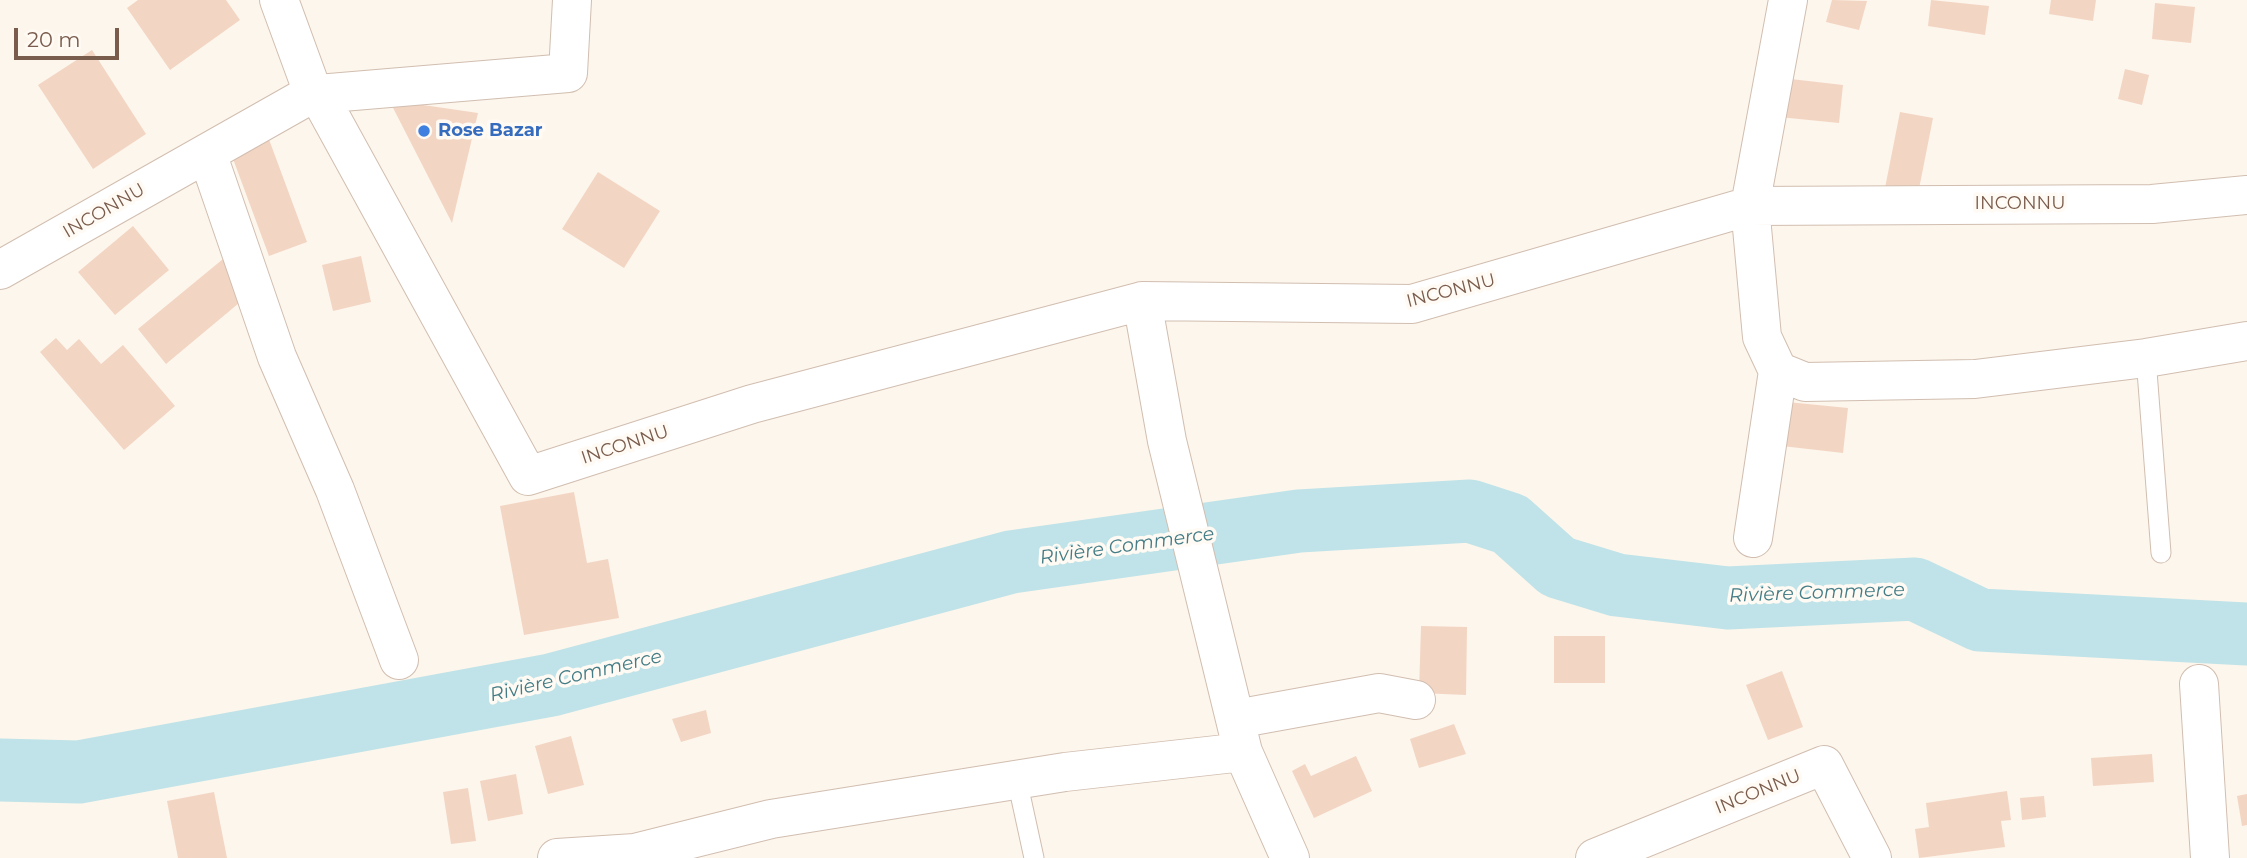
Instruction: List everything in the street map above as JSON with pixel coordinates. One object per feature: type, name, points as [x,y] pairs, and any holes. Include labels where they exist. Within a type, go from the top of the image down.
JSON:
[{"type":"street","name":"INCONNU","points":[[279,0],[316,94],[528,475],[752,404],[1142,301],[1412,304],[1764,206],[1851,203],[2152,204],[2247,195]]},
{"type":"street","name":"INCONNU","points":[[0,270],[316,94],[568,73],[572,0]]},
{"type":"street","points":[[1753,538],[1779,371],[1762,337],[1764,206],[1788,0]]},
{"type":"street","points":[[207,153],[277,357],[335,490],[399,660]]},
{"type":"street","points":[[1142,301],[1167,441],[1239,736],[1290,858]]},
{"type":"street","points":[[1779,371],[1805,382],[1975,379],[2146,358],[2247,341]]},
{"type":"street","points":[[2199,684],[2210,858]]},
{"type":"street","points":[[556,858],[635,855],[771,819],[1017,780],[1239,736],[1380,693],[1416,700]]},
{"type":"street","name":"INCONNU","points":[[1595,858],[1824,765],[1872,858]]},
{"type":"lane","points":[[2146,358],[2161,553]]},
{"type":"lane","points":[[1017,780],[1034,858]]},
{"type":"building","points":[[138,0],[226,0],[240,20],[170,70],[127,8]]},
{"type":"building","points":[[1832,0],[1867,1],[1859,30],[1826,22]]},
{"type":"building","points":[[1931,0],[1989,6],[1985,35],[1928,26]]},
{"type":"building","points":[[2051,0],[2096,0],[2093,21],[2049,14]]},
{"type":"building","points":[[2155,3],[2195,7],[2191,43],[2152,39]]},
{"type":"building","points":[[92,50],[146,134],[93,169],[38,85]]},
{"type":"building","points":[[2125,69],[2149,75],[2142,105],[2118,99]]},
{"type":"building","points":[[1782,78],[1843,85],[1839,123],[1779,117]]},
{"type":"building","points":[[389,100],[478,113],[452,223]]},
{"type":"building","points":[[1900,112],[1933,118],[1918,194],[1885,188]]},
{"type":"building","points":[[267,134],[307,242],[269,256],[229,148]]},
{"type":"building","points":[[598,172],[660,211],[624,268],[562,229]]},
{"type":"building","points":[[133,226],[169,270],[115,315],[78,272]]},
{"type":"building","points":[[361,256],[371,302],[333,311],[322,265]]},
{"type":"building","points":[[223,259],[251,293],[166,364],[138,329]]},
{"type":"building","points":[[56,338],[67,350],[79,339],[101,364],[123,345],[175,406],[124,450],[40,352]]},
{"type":"building","points":[[1787,402],[1848,408],[1843,453],[1782,446]]},
{"type":"building","points":[[574,492],[587,563],[608,559],[619,618],[524,635],[500,506]]},
{"type":"building","points":[[1421,626],[1467,627],[1466,695],[1419,693]]},
{"type":"building","points":[[1554,636],[1605,636],[1605,683],[1554,683]]},
{"type":"building","points":[[1782,671],[1803,727],[1768,740],[1746,685]]},
{"type":"building","points":[[706,710],[711,733],[681,742],[672,719]]},
{"type":"building","points":[[1454,724],[1466,754],[1419,768],[1410,739]]},
{"type":"building","points":[[571,736],[584,785],[548,794],[535,746]]},
{"type":"building","points":[[2152,754],[2154,782],[2093,786],[2091,758]]},
{"type":"building","points":[[1356,756],[1372,791],[1314,818],[1292,771],[1305,764],[1311,776]]},
{"type":"building","points":[[516,774],[523,814],[488,821],[480,781]]},
{"type":"building","points":[[468,788],[476,841],[451,844],[443,792]]},
{"type":"building","points":[[2007,791],[2011,820],[2001,821],[2005,847],[1919,858],[1915,829],[1929,827],[1926,803]]},
{"type":"building","points":[[214,792],[227,858],[178,858],[167,801]]},
{"type":"building","points":[[2247,794],[2247,825],[2242,826],[2237,796]]},
{"type":"building","points":[[2044,796],[2046,817],[2022,820],[2020,798]]},
{"type":"waterway","name":"Rivière Commerce","points":[[0,770],[79,772],[551,685],[1011,562],[1299,521],[1470,511],[1510,524],[1558,567],[1617,585],[1728,598],[1915,589],[1980,620],[2247,634]]},
{"type":"place","name":"Rose Bazar","points":[[424,131]]}]
